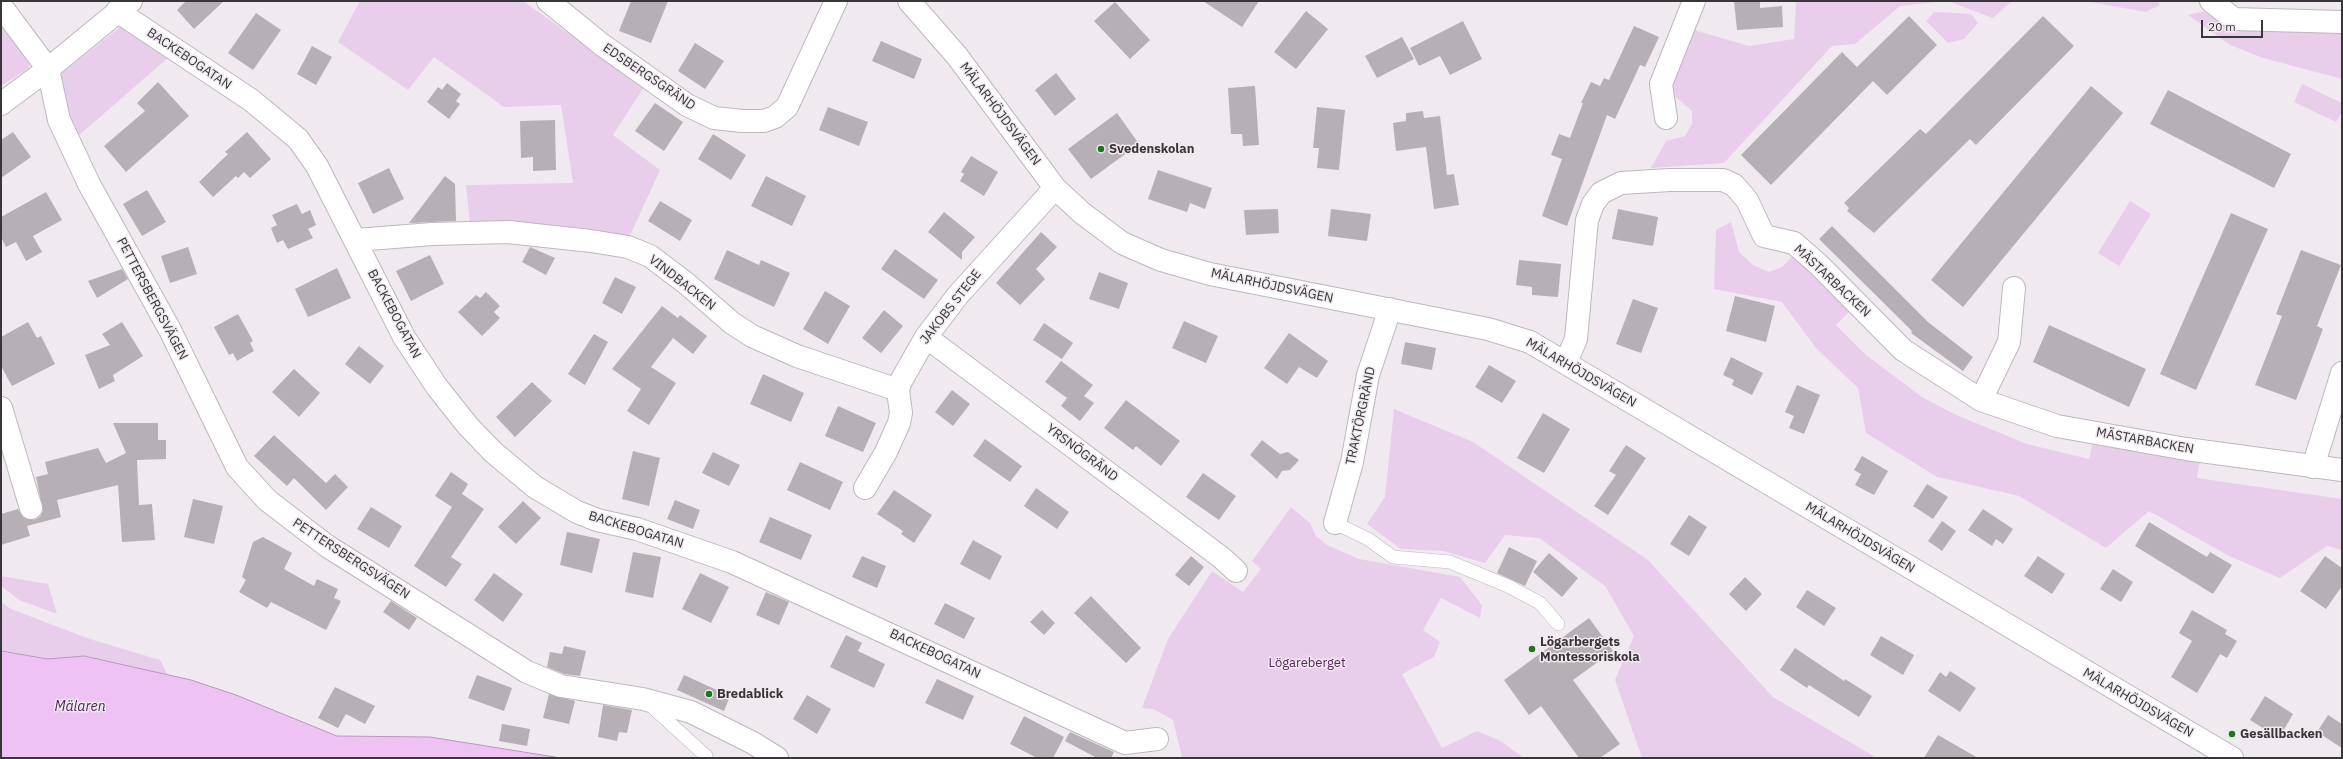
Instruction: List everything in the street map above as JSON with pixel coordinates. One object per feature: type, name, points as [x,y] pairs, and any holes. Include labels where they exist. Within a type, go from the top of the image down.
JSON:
[{"type":"street","name":"EDSBERGSGRÄND","points":[[548,1],[612,52],[687,105],[714,118],[742,121],[764,121],[775,117],[787,107],[836,1]]},
{"type":"street","name":"MÄLARHÖJDSVÄGEN","points":[[909,1],[957,56],[1055,188],[1077,210],[1104,231],[1141,253],[1161,260],[1254,283],[1488,329],[1530,342],[2232,758]]},
{"type":"street","points":[[1666,118],[1661,84],[1694,1]]},
{"type":"street","points":[[2211,1],[2234,19],[2342,22]]},
{"type":"street","name":"PETTERSBERGSVÄGEN","points":[[1,6],[48,69],[60,120],[89,184],[170,330],[237,467],[248,481],[267,500],[327,546],[527,672],[561,686],[643,698],[691,712],[777,758]]},
{"type":"street","points":[[1,104],[48,69],[124,6]]},
{"type":"street","name":"BACKEBOGATAN","points":[[124,6],[287,127],[298,139],[317,166],[356,240],[404,337],[448,403],[493,452],[536,487],[558,502],[597,520],[643,531],[732,562],[1125,743],[1157,739]]},
{"type":"street","name":"MÄSTARBACKEN","points":[[1566,362],[1576,339],[1587,220],[1593,204],[1601,193],[1612,186],[1621,183],[1670,180],[1723,180],[1734,185],[1747,200],[1764,236],[1794,243],[1819,265],[1903,350],[1981,400],[2058,426],[2186,448],[2342,470]]},
{"type":"street","name":"JAKOBS STEGE","points":[[898,390],[926,337],[958,295],[1055,188]]},
{"type":"street","name":"VINDBACKEN","points":[[356,240],[432,234],[508,232],[591,241],[628,247],[650,256],[732,323],[752,336],[783,351],[898,390]]},
{"type":"street","points":[[1981,400],[2009,342],[2014,288]]},
{"type":"street","name":"TRAKTÖRGRÄND","points":[[1335,523],[1352,462],[1368,375],[1390,309]]},
{"type":"street","name":"YRSNÖGRÄND","points":[[926,337],[1222,558],[1236,571]]},
{"type":"street","points":[[2313,467],[2342,373]]},
{"type":"street","points":[[865,488],[886,452],[898,423],[901,413],[898,390]]},
{"type":"street","points":[[1,408],[31,508]]},
{"type":"lane","points":[[1335,523],[1368,539],[1393,557],[1450,562],[1508,586],[1540,604],[1558,624]]},
{"type":"lane","points":[[643,698],[706,756],[705,758]]},
{"type":"green space","points":[[360,1],[523,1],[644,87],[613,135],[660,170],[629,238],[470,225],[466,185],[573,183],[561,105],[504,107],[434,57],[408,90],[338,42]]},
{"type":"green space","points":[[1796,1],[1946,1],[1900,6],[1855,44],[1832,46],[1724,163],[1651,168],[1666,141],[1685,136],[1692,124],[1692,111],[1670,92],[1694,30],[1749,46],[1794,39]]},
{"type":"green space","points":[[1948,1],[2012,1],[1993,18]]},
{"type":"green space","points":[[2085,1],[2157,1],[2160,5],[2146,12]]},
{"type":"green space","points":[[2209,10],[2342,30],[2342,79],[2263,58],[2230,45],[2188,15]]},
{"type":"green space","points":[[1934,12],[1971,14],[1978,23],[1964,39],[1948,43],[1926,21]]},
{"type":"green space","points":[[1,19],[29,56],[29,68],[1,86]]},
{"type":"green space","points":[[120,27],[169,57],[77,137],[58,76]]},
{"type":"green space","points":[[2302,84],[2342,103],[2342,111],[2336,122],[2294,102]]},
{"type":"green space","points":[[2130,201],[2151,214],[2119,266],[2098,253]]},
{"type":"green space","points":[[1731,222],[1739,252],[1753,265],[1769,272],[1782,267],[1793,256],[1849,312],[1836,325],[1866,355],[1922,397],[1954,414],[2027,444],[2089,459],[2093,441],[2200,459],[2197,478],[2342,499],[2342,550],[2327,546],[2280,578],[2229,556],[2149,511],[2106,548],[2019,496],[1937,477],[1866,433],[1858,388],[1816,348],[1782,302],[1714,289],[1716,230]]},
{"type":"green space","points":[[1394,409],[1473,442],[1648,560],[1773,697],[1877,758],[1642,758],[1615,680],[1634,636],[1605,586],[1539,538],[1505,535],[1485,563],[1443,551],[1401,549],[1367,524],[1385,497]]},
{"type":"green space","name":"Lögareberget","points":[[1291,507],[1310,523],[1316,536],[1327,545],[1359,559],[1460,577],[1482,605],[1480,618],[1441,598],[1423,630],[1440,642],[1434,657],[1402,674],[1442,748],[1477,731],[1499,740],[1524,758],[1182,758],[1173,720],[1153,709],[1142,708],[1168,639],[1212,571],[1243,592],[1261,569],[1252,561]]},
{"type":"green space","points":[[1,576],[48,584],[57,614],[19,600],[1,586]]},
{"type":"green space","points":[[1,602],[11,609],[90,639],[160,660],[168,675],[85,656],[48,659],[1,651]]},
{"type":"water","name":"Mälaren","points":[[1,651],[48,659],[84,656],[191,680],[236,695],[337,736],[430,737],[561,758],[1,758]]},
{"type":"building","points":[[186,1],[224,1],[194,29],[177,10]]},
{"type":"building","points":[[631,1],[668,1],[651,43],[619,31]]},
{"type":"building","points":[[1203,1],[1259,1],[1242,27]]},
{"type":"building","points":[[1734,1],[1760,1],[1760,8],[1782,6],[1783,27],[1737,30]]},
{"type":"building","points":[[1115,2],[1150,40],[1130,59],[1094,21]]},
{"type":"building","points":[[1306,11],[1328,29],[1296,69],[1274,52]]},
{"type":"building","points":[[256,13],[281,30],[253,70],[228,53]]},
{"type":"building","points":[[1909,16],[1937,45],[1887,95],[1873,81],[1771,185],[1741,155],[1842,52],[1857,67]]},
{"type":"building","points":[[2043,16],[2074,46],[1976,145],[1970,139],[1874,233],[1847,211],[1849,208],[1844,203],[1920,129],[1926,134]]},
{"type":"building","points":[[1463,21],[1482,59],[1450,75],[1440,56],[1419,66],[1410,48]]},
{"type":"building","points":[[1634,26],[1659,37],[1645,67],[1640,65],[1615,119],[1607,115],[1567,226],[1542,216],[1562,159],[1551,155],[1559,134],[1570,138],[1583,103],[1581,103],[1591,82],[1600,86],[1604,78],[1609,80]]},
{"type":"building","points":[[1402,37],[1414,59],[1377,78],[1365,56]]},
{"type":"building","points":[[881,41],[922,59],[914,79],[872,61]]},
{"type":"building","points":[[695,43],[724,61],[705,89],[678,71]]},
{"type":"building","points":[[312,46],[332,57],[316,85],[297,74]]},
{"type":"building","points":[[1056,73],[1076,99],[1055,116],[1035,90]]},
{"type":"building","points":[[158,82],[189,116],[126,172],[104,146],[145,111],[137,103]]},
{"type":"building","points":[[447,83],[461,94],[456,101],[460,104],[449,119],[427,102],[438,87],[442,90]]},
{"type":"building","points":[[1255,86],[1259,145],[1243,146],[1242,134],[1231,134],[1228,88]]},
{"type":"building","points":[[2091,86],[2123,113],[1963,307],[1931,280]]},
{"type":"building","points":[[2168,90],[2291,154],[2274,188],[2150,124]]},
{"type":"building","points":[[655,103],[683,122],[664,151],[635,131]]},
{"type":"building","points":[[828,107],[868,122],[859,146],[819,130]]},
{"type":"building","points":[[1317,107],[1345,110],[1339,170],[1317,168],[1319,148],[1313,148]]},
{"type":"building","points":[[1423,111],[1424,118],[1440,116],[1447,175],[1454,174],[1459,205],[1434,209],[1426,147],[1396,151],[1393,123],[1406,121],[1406,113]]},
{"type":"building","points":[[1117,113],[1139,144],[1091,179],[1068,149]]},
{"type":"building","points":[[555,120],[556,170],[533,171],[533,157],[521,158],[520,121]]},
{"type":"building","points":[[13,132],[31,157],[1,178],[1,140]]},
{"type":"building","points":[[247,132],[271,159],[250,178],[244,172],[238,178],[236,176],[213,197],[199,182],[228,154],[225,152]]},
{"type":"building","points":[[713,134],[746,155],[731,180],[698,159]]},
{"type":"building","points":[[971,156],[998,172],[984,196],[960,181],[964,174],[961,172]]},
{"type":"building","points":[[389,168],[404,199],[373,214],[358,183]]},
{"type":"building","points":[[1158,170],[1212,188],[1205,209],[1190,203],[1187,212],[1148,199]]},
{"type":"building","points":[[445,176],[455,184],[456,221],[409,223]]},
{"type":"building","points":[[766,176],[806,196],[792,226],[751,206]]},
{"type":"building","points":[[147,190],[166,222],[142,236],[123,204]]},
{"type":"building","points":[[46,192],[62,220],[33,236],[42,252],[26,261],[16,242],[6,247],[1,237],[1,217]]},
{"type":"building","points":[[660,201],[692,220],[680,241],[648,221]]},
{"type":"building","points":[[297,204],[302,214],[310,210],[316,225],[308,229],[313,238],[288,249],[283,240],[277,243],[271,228],[277,225],[272,215]]},
{"type":"building","points":[[1278,209],[1279,233],[1246,235],[1244,210]]},
{"type":"building","points":[[1331,209],[1371,214],[1367,241],[1328,236]]},
{"type":"building","points":[[1618,209],[1658,217],[1653,246],[1612,239]]},
{"type":"building","points":[[944,212],[975,237],[962,252],[962,260],[928,232]]},
{"type":"building","points":[[2231,213],[2268,229],[2196,390],[2160,374]]},
{"type":"building","points":[[1832,226],[1928,322],[1973,357],[1963,371],[1911,333],[1912,331],[1819,239]]},
{"type":"building","points":[[1041,232],[1057,247],[1036,269],[1045,279],[1020,305],[996,283]]},
{"type":"building","points":[[188,247],[197,274],[170,283],[161,256]]},
{"type":"building","points":[[530,247],[555,258],[546,275],[522,262]]},
{"type":"building","points":[[895,249],[938,280],[924,299],[881,269]]},
{"type":"building","points":[[727,250],[759,265],[761,260],[790,273],[774,307],[714,279]]},
{"type":"building","points":[[2301,250],[2341,265],[2317,326],[2323,329],[2296,400],[2255,385],[2282,316],[2276,314]]},
{"type":"building","points":[[430,255],[444,284],[411,301],[396,271]]},
{"type":"building","points":[[1519,260],[1561,264],[1558,297],[1532,295],[1532,287],[1516,285]]},
{"type":"building","points":[[337,268],[351,298],[308,317],[295,289]]},
{"type":"building","points":[[122,269],[128,279],[97,298],[88,281]]},
{"type":"building","points":[[1099,272],[1128,283],[1119,309],[1089,299]]},
{"type":"building","points":[[615,277],[636,287],[622,314],[602,303]]},
{"type":"building","points":[[825,291],[850,306],[828,344],[803,329]]},
{"type":"building","points":[[486,292],[500,306],[494,312],[500,318],[482,336],[458,312],[476,295],[480,298]]},
{"type":"building","points":[[1735,296],[1775,306],[1766,342],[1726,331]]},
{"type":"building","points":[[1633,299],[1658,308],[1641,353],[1616,344]]},
{"type":"building","points":[[662,306],[678,318],[680,315],[707,336],[693,354],[673,338],[651,367],[676,383],[649,425],[627,411],[641,389],[612,369]]},
{"type":"building","points":[[884,310],[903,326],[881,353],[862,338]]},
{"type":"building","points":[[238,314],[253,341],[250,343],[254,351],[237,361],[233,353],[229,355],[214,327]]},
{"type":"building","points":[[1184,321],[1218,336],[1206,363],[1172,348]]},
{"type":"building","points":[[28,322],[37,338],[41,336],[55,364],[12,386],[1,366],[1,337]]},
{"type":"building","points":[[122,322],[143,356],[113,375],[115,381],[99,389],[85,355],[110,345],[102,334]]},
{"type":"building","points":[[1044,323],[1073,343],[1062,359],[1033,340]]},
{"type":"building","points":[[2049,325],[2146,369],[2129,407],[2033,362]]},
{"type":"building","points":[[1289,333],[1328,361],[1317,378],[1299,367],[1287,384],[1264,368]]},
{"type":"building","points":[[594,334],[608,342],[585,385],[568,374]]},
{"type":"building","points":[[1405,342],[1436,348],[1432,370],[1401,364]]},
{"type":"building","points":[[359,346],[384,366],[370,384],[345,364]]},
{"type":"building","points":[[1731,357],[1763,373],[1752,395],[1732,385],[1734,380],[1723,375]]},
{"type":"building","points":[[1061,361],[1093,385],[1084,396],[1094,403],[1080,421],[1061,406],[1067,398],[1045,382]]},
{"type":"building","points":[[1489,365],[1516,381],[1502,403],[1475,387]]},
{"type":"building","points":[[294,369],[320,393],[299,417],[272,392]]},
{"type":"building","points":[[763,374],[804,393],[791,422],[750,404]]},
{"type":"building","points":[[532,382],[552,401],[515,437],[496,417]]},
{"type":"building","points":[[1797,385],[1820,395],[1804,434],[1789,428],[1794,416],[1785,412]]},
{"type":"building","points":[[952,390],[970,404],[953,426],[935,412]]},
{"type":"building","points":[[1126,400],[1180,441],[1161,466],[1136,446],[1133,450],[1104,428]]},
{"type":"building","points":[[838,406],[876,423],[863,452],[825,436]]},
{"type":"building","points":[[1543,413],[1570,429],[1544,473],[1517,458]]},
{"type":"building","points":[[113,423],[158,423],[158,440],[166,440],[166,459],[137,460],[139,505],[152,504],[155,540],[122,542],[118,485],[57,500],[61,517],[27,526],[30,536],[1,545],[1,514],[18,509],[23,517],[34,520],[40,517],[43,511],[36,477],[48,474],[45,462],[98,448],[106,463],[126,453]]},
{"type":"building","points":[[274,435],[326,483],[335,474],[348,487],[326,510],[294,478],[287,486],[254,456]]},
{"type":"building","points":[[985,439],[1022,466],[1010,482],[973,456]]},
{"type":"building","points":[[1262,440],[1280,454],[1288,452],[1299,460],[1290,470],[1282,471],[1277,479],[1250,455]]},
{"type":"building","points":[[1626,445],[1646,458],[1608,515],[1594,506],[1616,475],[1609,471]]},
{"type":"building","points":[[633,451],[660,458],[649,506],[622,499]]},
{"type":"building","points":[[713,452],[740,465],[729,486],[702,473]]},
{"type":"building","points":[[1862,456],[1888,471],[1874,495],[1855,485],[1861,474],[1854,470]]},
{"type":"building","points":[[800,462],[843,482],[830,510],[787,490]]},
{"type":"building","points":[[451,472],[468,484],[462,494],[484,509],[451,557],[462,564],[446,587],[414,566],[452,507],[435,496]]},
{"type":"building","points":[[1203,473],[1236,496],[1219,520],[1186,497]]},
{"type":"building","points":[[1927,484],[1948,497],[1933,519],[1913,506]]},
{"type":"building","points":[[1036,488],[1069,512],[1057,529],[1024,506]]},
{"type":"building","points":[[894,490],[932,515],[914,543],[901,534],[903,531],[877,514]]},
{"type":"building","points":[[193,499],[223,506],[214,544],[184,537]]},
{"type":"building","points":[[675,500],[700,510],[693,529],[667,519]]},
{"type":"building","points":[[523,501],[541,518],[516,544],[498,527]]},
{"type":"building","points":[[371,507],[402,526],[389,548],[357,529]]},
{"type":"building","points":[[1983,509],[2013,529],[2003,544],[1996,539],[1992,546],[1968,530]]},
{"type":"building","points":[[1689,515],[1707,527],[1689,556],[1670,544]]},
{"type":"building","points":[[770,517],[812,535],[801,560],[759,542]]},
{"type":"building","points":[[1942,521],[1956,531],[1942,551],[1928,541]]},
{"type":"building","points":[[2149,522],[2207,557],[2210,552],[2232,565],[2213,594],[2135,546]]},
{"type":"building","points":[[567,532],[600,539],[592,573],[560,565]]},
{"type":"building","points":[[263,537],[292,553],[284,569],[314,586],[317,579],[338,589],[334,598],[341,601],[326,630],[271,602],[267,608],[239,592],[246,580],[242,577],[253,542]]},
{"type":"building","points":[[973,540],[1002,556],[990,580],[960,564]]},
{"type":"building","points":[[1509,547],[1537,561],[1525,586],[1497,573]]},
{"type":"building","points":[[633,552],[661,557],[653,598],[625,592]]},
{"type":"building","points":[[1549,553],[1578,578],[1562,597],[1533,572]]},
{"type":"building","points":[[862,556],[886,566],[877,588],[852,577]]},
{"type":"building","points":[[1191,556],[1204,567],[1189,586],[1175,575]]},
{"type":"building","points":[[2038,556],[2065,574],[2052,594],[2024,576]]},
{"type":"building","points":[[2325,556],[2342,568],[2342,586],[2326,609],[2300,591]]},
{"type":"building","points":[[2113,569],[2133,582],[2121,602],[2100,589]]},
{"type":"building","points":[[494,573],[523,594],[503,622],[474,600]]},
{"type":"building","points":[[700,573],[729,587],[711,623],[682,609]]},
{"type":"building","points":[[1745,577],[1762,594],[1746,611],[1729,594]]},
{"type":"building","points":[[1807,590],[1836,608],[1824,626],[1796,607]]},
{"type":"building","points":[[766,592],[789,602],[779,625],[756,615]]},
{"type":"building","points":[[1091,596],[1141,648],[1126,663],[1074,613]]},
{"type":"building","points":[[391,601],[417,618],[409,630],[383,612]]},
{"type":"building","points":[[945,603],[975,618],[964,639],[934,624]]},
{"type":"building","points":[[1042,610],[1055,623],[1044,635],[1030,622]]},
{"type":"building","points":[[2192,610],[2227,630],[2225,634],[2237,641],[2227,658],[2220,654],[2197,693],[2171,677],[2192,641],[2179,633]]},
{"type":"building","points":[[1589,618],[1613,651],[1573,680],[1620,744],[1600,758],[1579,758],[1541,706],[1529,715],[1504,680]]},
{"type":"building","points":[[846,635],[862,643],[858,651],[885,664],[874,688],[830,667]]},
{"type":"building","points":[[1881,636],[1914,655],[1903,675],[1870,655]]},
{"type":"building","points":[[564,646],[586,651],[580,676],[564,674],[547,667],[550,652],[562,654]]},
{"type":"building","points":[[1795,648],[1844,681],[1845,679],[1872,696],[1859,717],[1809,685],[1807,688],[1780,670]]},
{"type":"building","points":[[1950,671],[1976,688],[1960,712],[1928,691],[1940,672],[1946,677]]},
{"type":"building","points":[[477,675],[512,688],[504,711],[468,698]]},
{"type":"building","name":"Bredablick","points":[[684,675],[730,696],[724,711],[677,690]]},
{"type":"building","points":[[937,679],[974,696],[963,720],[925,703]]},
{"type":"building","points":[[335,687],[375,706],[365,724],[346,714],[338,728],[318,718]]},
{"type":"building","points":[[549,694],[575,701],[569,724],[543,718]]},
{"type":"building","points":[[807,695],[831,709],[817,734],[793,719]]},
{"type":"building","points":[[2265,696],[2293,714],[2279,738],[2250,720]]},
{"type":"building","points":[[603,705],[632,710],[627,733],[619,732],[617,741],[598,737]]},
{"type":"building","points":[[2328,715],[2342,724],[2342,748],[2317,732]]},
{"type":"building","points":[[1024,716],[1064,737],[1053,758],[1037,758],[1010,744]]},
{"type":"building","points":[[502,724],[530,729],[527,746],[499,741]]},
{"type":"building","points":[[1070,732],[1114,752],[1111,758],[1097,758],[1065,741]]},
{"type":"building","points":[[1938,735],[1978,758],[1924,758]]},
{"type":"place","name":"Svedenskolan","points":[[1101,149]]},
{"type":"place","name":"Lögarbergets Montessoriskola","points":[[1532,649]]},
{"type":"place","name":"Bredablick","points":[[709,694]]},
{"type":"place","name":"Gesällbacken","points":[[2232,734]]}]
